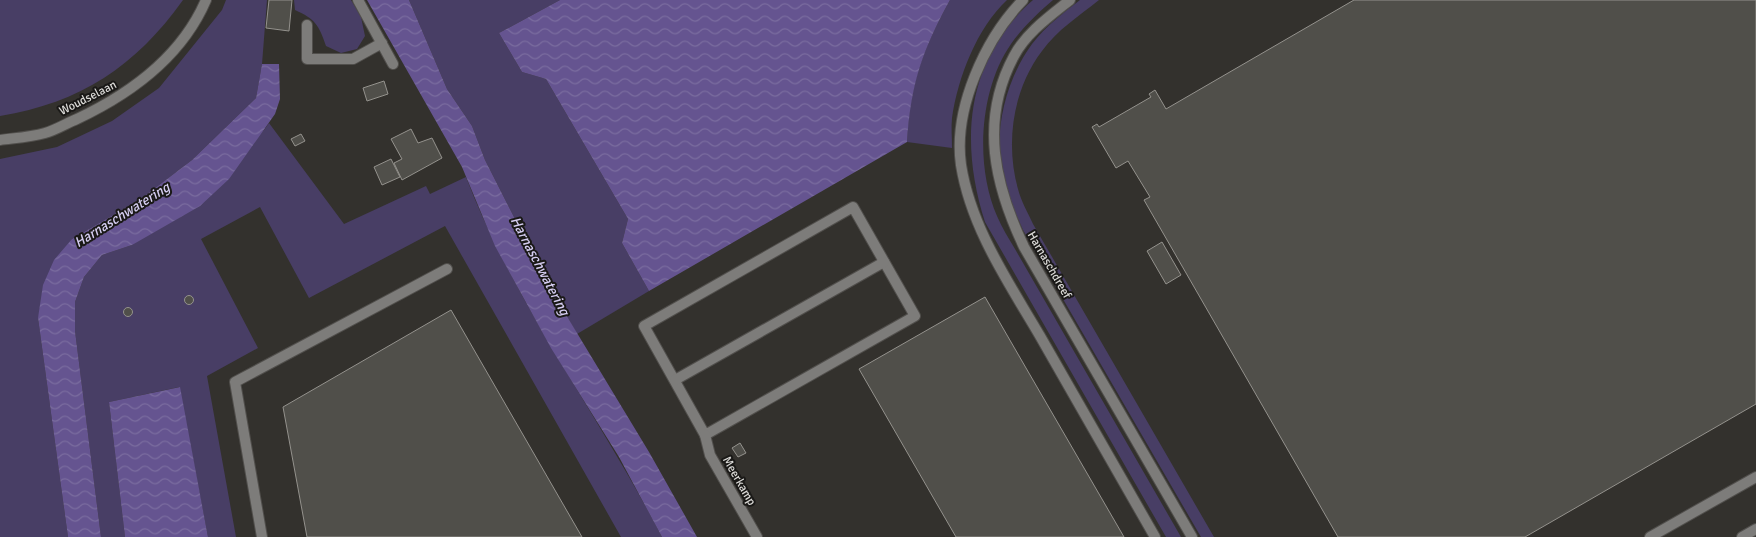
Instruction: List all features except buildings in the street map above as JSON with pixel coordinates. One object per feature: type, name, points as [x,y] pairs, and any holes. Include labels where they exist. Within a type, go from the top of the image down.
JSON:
[{"type":"street","name":"Woudselaan","points":[[0,140],[46,133],[108,104],[135,86],[164,61],[186,34],[206,0]]},
{"type":"street","points":[[358,0],[393,64]]},
{"type":"street","points":[[1023,0],[990,42],[976,72],[960,131],[961,164],[967,194],[995,258],[1155,537]]},
{"type":"street","name":"Harnaschdreef","points":[[1070,0],[1032,33],[1014,56],[1000,96],[993,132],[996,174],[1008,214],[1024,247],[1192,537]]},
{"type":"street","points":[[307,25],[307,59],[353,59],[382,43]]},
{"type":"street","name":"Meerkamp","points":[[757,537],[710,455],[706,434],[644,326],[853,207],[884,262]]},
{"type":"street","points":[[675,380],[884,262],[915,316],[706,434]]},
{"type":"street","points":[[262,537],[235,382],[447,269]]},
{"type":"street","points":[[1650,537],[1756,478]]},
{"type":"street","points":[[1742,537],[1756,529]]},
{"type":"shaded area","points":[[0,0],[183,0],[146,44],[104,78],[56,102],[0,116]]},
{"type":"shaded area","points":[[226,0],[267,0],[262,64],[256,98],[192,160],[142,198],[72,239],[38,318],[68,537],[0,537],[0,159],[57,147],[112,121],[159,88],[222,10]]},
{"type":"shaded area","points":[[294,0],[351,0],[361,17],[365,36],[357,49],[341,53],[326,46],[315,23],[307,16],[295,10]]},
{"type":"shaded area","points":[[409,0],[560,0],[499,33],[522,72],[546,79],[628,219],[622,243],[649,291],[577,334],[551,290],[485,160],[472,126],[447,89]]},
{"type":"shaded area","points":[[950,0],[1007,0],[987,24],[964,70],[952,118],[952,148],[907,142],[911,102],[919,68],[932,35]]},
{"type":"shaded area","points":[[1033,0],[1053,0],[1030,21],[1011,44],[1000,63],[992,83],[987,105],[983,152],[985,175],[990,196],[997,216],[1006,233],[1181,537],[1166,537],[985,222],[977,192],[972,161],[971,132],[974,103],[982,75],[994,48],[1011,23]]},
{"type":"shaded area","points":[[1080,0],[1099,0],[1048,43],[1032,66],[1018,99],[1012,135],[1012,153],[1018,189],[1033,224],[1214,537],[1201,537],[1023,230],[1009,198],[1002,175],[1000,136],[1002,116],[1013,78],[1037,37]]},
{"type":"shaded area","points":[[269,123],[344,224],[426,186],[430,194],[466,177],[508,270],[638,492],[662,537],[621,537],[445,226],[309,298],[260,207],[201,239],[258,348],[207,376],[236,537],[208,537],[179,387],[109,402],[125,537],[101,537],[75,331],[75,302],[84,277],[102,255],[132,245],[264,130]]},
{"type":"water","points":[[367,0],[409,0],[447,89],[472,126],[485,160],[551,290],[649,452],[697,537],[662,537],[619,457],[551,348],[495,246],[462,167]]},
{"type":"water","points":[[560,0],[950,0],[932,35],[920,68],[911,102],[907,142],[649,291],[622,243],[628,219],[546,79],[522,72],[499,33]]},
{"type":"water","name":"Harnaschwatering","points":[[262,64],[279,64],[280,99],[275,114],[229,179],[200,206],[132,245],[102,255],[84,277],[75,302],[75,331],[101,537],[68,537],[38,318],[43,285],[54,260],[72,239],[142,198],[192,160],[256,98]]},
{"type":"water","points":[[180,387],[208,537],[125,537],[109,402]]}]
